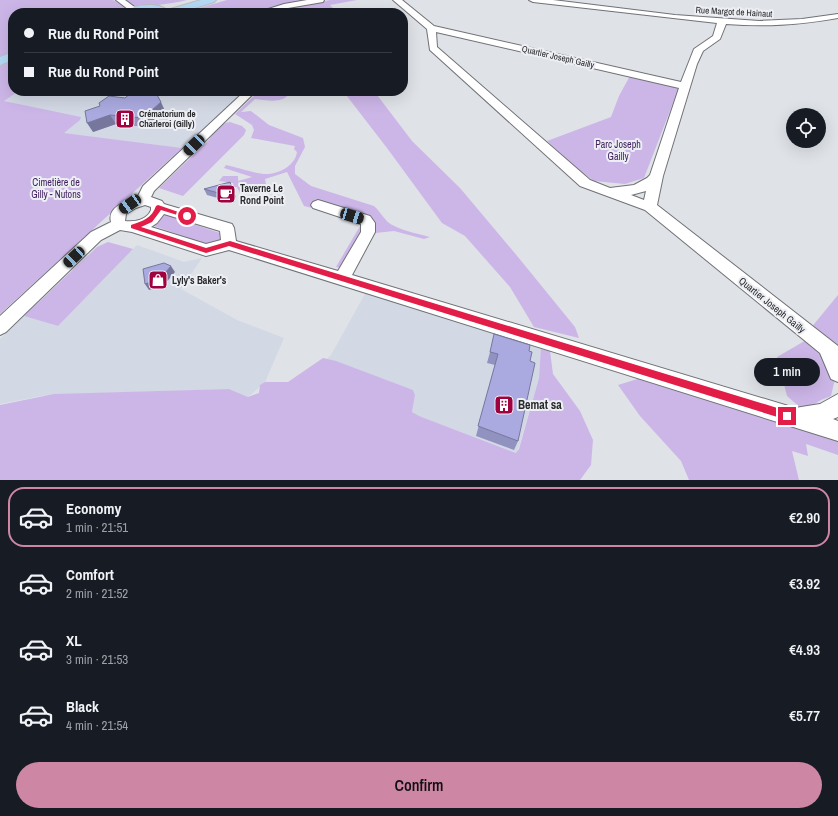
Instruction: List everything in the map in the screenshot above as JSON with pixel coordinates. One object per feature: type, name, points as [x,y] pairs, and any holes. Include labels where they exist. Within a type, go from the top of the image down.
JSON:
[{"type":"main road","points":[[169,8],[194,0]]},
{"type":"main road","points":[[185,8],[211,0]]},
{"type":"street","points":[[120,0],[128,8]]},
{"type":"street","points":[[281,8],[320,0]]},
{"type":"street","name":"Quartier Joseph Gailly","points":[[399,1],[413,0]]},
{"type":"street","name":"Rue Margot de Hainaut","points":[[533,0],[722,22],[778,24],[838,16]]},
{"type":"street","name":"Quartier Joseph Gailly","points":[[399,1],[407,8]]},
{"type":"street","name":"Quartier Joseph Gailly","points":[[408,9],[431,28],[684,86]]},
{"type":"street","points":[[650,208],[656,176],[684,86],[699,49],[716,39],[722,22]]},
{"type":"street","points":[[431,28],[433,48]]},
{"type":"street","points":[[433,48],[439,40],[443,38],[465,36]]},
{"type":"street","name":"Quartier Joseph Gailly","points":[[433,48],[585,183],[650,208],[834,353]]},
{"type":"street","points":[[142,201],[148,189],[246,96]]},
{"type":"street","name":"Quartier Joseph Gailly","points":[[595,187],[613,191],[639,189],[647,186],[656,176]]},
{"type":"street","points":[[230,244],[227,228],[158,207],[152,201],[142,201],[130,204],[118,215],[117,220],[126,225],[206,250],[230,244],[838,431]]},
{"type":"street","points":[[318,205],[365,220],[368,223],[368,232],[342,278]]},
{"type":"street","points":[[0,327],[96,236],[126,225],[150,221],[158,212],[158,207]]},
{"type":"street","points":[[834,353],[838,373]]},
{"type":"street","points":[[787,416],[811,417],[827,413],[838,404]]},
{"type":"shaded area","points":[[12,96],[239,96],[182,148],[64,133],[80,120],[4,101]]},
{"type":"shaded area","points":[[137,245],[184,262],[202,258],[181,289],[237,320],[284,338],[265,382],[248,397],[229,389],[68,394],[41,396],[0,404],[0,339],[24,316],[58,326]]},
{"type":"shaded area","points":[[366,292],[541,346],[539,378],[517,453],[412,412],[415,395],[413,390],[327,359],[331,355]]},
{"type":"green space","points":[[0,0],[113,0],[127,7],[8,8],[8,56],[0,58]]},
{"type":"green space","points":[[123,0],[187,0],[158,5],[129,6]]},
{"type":"green space","points":[[227,0],[308,0],[276,8],[199,8]]},
{"type":"green space","points":[[330,0],[357,0],[330,5],[333,8],[290,8]]},
{"type":"green space","name":"Cimetière de Gilly - Nutons","points":[[8,63],[8,96],[12,96],[4,101],[81,117],[80,120],[64,133],[182,148],[0,314],[0,66]]},
{"type":"green space","name":"Parc Joseph Gailly","points":[[631,74],[680,85],[644,178],[625,184],[594,181],[578,169],[547,141],[611,117],[619,96]]},
{"type":"green space","points":[[254,96],[287,96],[278,100],[255,99],[241,112],[251,111],[269,125],[303,138],[305,147],[295,166],[295,174],[311,186],[374,206],[389,223],[394,226],[406,231],[430,237],[424,239],[394,231],[375,233],[355,270],[336,267],[363,221],[304,206],[287,172],[265,179],[266,184],[240,193],[237,187],[234,187],[233,183],[219,181],[223,176],[238,176],[238,181],[252,177],[224,168],[226,165],[257,173],[271,174],[286,168],[296,157],[297,152],[294,149],[295,146],[251,138],[254,130],[252,125],[235,114]]},
{"type":"green space","points":[[347,96],[378,96],[412,141],[460,188],[518,257],[575,327],[579,338],[534,327],[510,287],[465,236],[442,223]]},
{"type":"green space","points":[[230,122],[242,126],[246,130],[244,135],[183,196],[159,188],[208,141],[217,129],[223,124]]},
{"type":"green space","points":[[163,214],[220,233],[224,238],[214,243],[203,243],[151,225]]},
{"type":"green space","points":[[108,242],[133,249],[58,326],[24,316],[97,247]]},
{"type":"green space","points":[[838,295],[838,345],[810,329]]},
{"type":"green space","points":[[808,339],[828,364],[835,379],[831,396],[810,407],[811,417],[787,396],[777,357]]},
{"type":"green space","points":[[541,346],[550,351],[553,374],[580,411],[593,440],[591,465],[580,480],[0,480],[0,405],[54,394],[229,389],[248,397],[259,393],[260,385],[265,382],[288,382],[323,358],[336,361],[413,390],[415,395],[412,412],[516,453],[519,449],[539,378]]},
{"type":"green space","points":[[644,377],[838,437],[838,455],[806,444],[808,456],[792,451],[799,480],[689,480],[681,461],[640,416],[618,385]]},
{"type":"building","points":[[109,96],[125,98],[127,96],[158,96],[161,102],[143,118],[110,115],[87,123],[85,111],[100,106],[99,103]]},
{"type":"building","points":[[230,182],[233,191],[222,194],[204,189]]},
{"type":"building","points":[[164,263],[171,266],[160,279],[145,284],[143,269]]},
{"type":"building","name":"Bemat sa","points":[[494,334],[530,345],[529,351],[532,352],[530,361],[535,363],[518,441],[478,426],[498,354],[490,352]]},
{"type":"place","name":"Crématorium de Charleroi (Gilly)","points":[[125,119]]},
{"type":"place","name":"Taverne Le Rond Point","points":[[226,194]]},
{"type":"place","name":"Lyly's Baker's","points":[[158,280]]},
{"type":"place","name":"Bemat sa","points":[[504,405]]},
{"type":"route","points":[[187,216],[158,207],[158,212],[155,217],[150,221],[134,227],[206,250],[230,244],[787,416]]}]
